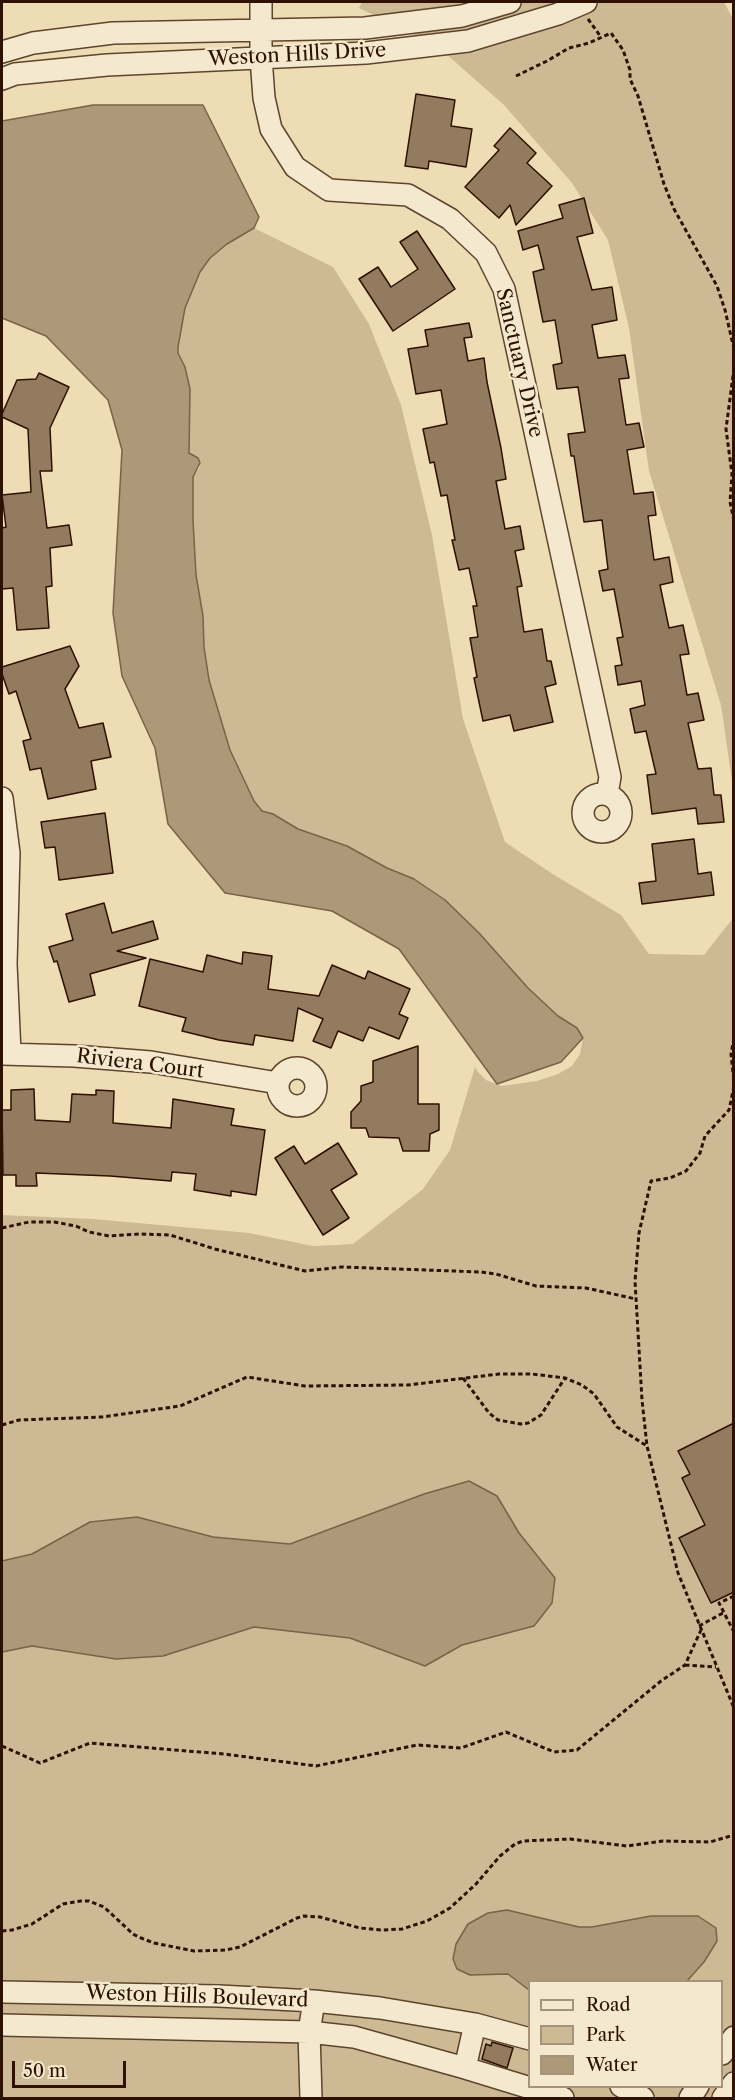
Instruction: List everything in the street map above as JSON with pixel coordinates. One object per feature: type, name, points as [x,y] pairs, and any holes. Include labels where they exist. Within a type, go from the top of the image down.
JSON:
[{"type":"street","name":"Sanctuary Drive","points":[[261,2],[264,98],[271,129],[295,167],[329,190],[408,195],[450,219],[486,253],[504,289],[610,777],[607,794]]},
{"type":"street","name":"Weston Hills Drive","points":[[2,52],[33,43],[113,33],[376,27],[462,16],[510,2]]},
{"type":"street","name":"Weston Hills Drive","points":[[2,79],[15,74],[107,65],[366,53],[468,40],[585,7]]},
{"type":"street","points":[[2,798],[9,853],[6,1053]]},
{"type":"street","name":"Riviera Court","points":[[6,1053],[151,1062],[278,1083]]},
{"type":"street","name":"Weston Hills Boulevard","points":[[2,1992],[219,1996],[314,2001],[392,2010],[474,2030],[513,2047],[528,2043]]},
{"type":"street","points":[[311,2098],[309,2032],[314,2001]]},
{"type":"street","name":"Weston Hills Boulevard","points":[[2,2025],[309,2032],[354,2037],[388,2047],[506,2071],[527,2080]]},
{"type":"street","points":[[466,2064],[474,2030]]},
{"type":"street","points":[[723,2098],[734,2083]]},
{"type":"street","name":"Weston Hills Boulevard","points":[[543,2088],[563,2098]]},
{"type":"street","points":[[625,2088],[643,2098]]},
{"type":"path","points":[[585,7],[601,37]]},
{"type":"path","points":[[516,76],[547,62],[569,48],[589,43],[611,33],[623,50],[630,70],[630,79],[638,96],[664,184],[674,209],[717,286],[734,349]]},
{"type":"path","points":[[734,368],[726,429],[732,474],[730,502],[734,521]]},
{"type":"path","points":[[734,1038],[730,1054],[734,1084],[729,1110],[705,1136],[700,1153],[686,1171],[670,1178],[651,1180],[639,1233],[635,1281],[647,1446],[678,1573],[734,1708]]},
{"type":"path","points":[[2,1228],[29,1222],[54,1222],[109,1236],[170,1235],[215,1249],[305,1270],[342,1267],[481,1272],[536,1286],[586,1288],[636,1299]]},
{"type":"path","points":[[2,1425],[19,1420],[102,1417],[180,1406],[247,1377],[305,1386],[408,1385],[499,1374],[532,1374],[565,1378],[582,1385],[594,1395],[618,1426],[647,1446]]},
{"type":"path","points":[[462,1378],[489,1413],[498,1420],[521,1424],[528,1423],[541,1415],[565,1378]]},
{"type":"path","points":[[734,1596],[719,1603],[734,1632]]},
{"type":"path","points":[[2,1746],[40,1763],[90,1743],[224,1754],[316,1766],[417,1745],[461,1748],[506,1732],[554,1752],[577,1750],[661,1681],[685,1665],[700,1628],[723,1613]]},
{"type":"path","points":[[685,1665],[716,1667]]},
{"type":"path","points":[[2,1931],[32,1924],[63,1904],[81,1901],[89,1901],[105,1907],[133,1934],[141,1938],[194,1951],[240,1947],[304,1916],[320,1917],[360,1928],[392,1930],[427,1921],[450,1908],[476,1884],[500,1856],[515,1844],[524,1841],[570,1839],[627,1846],[663,1841],[710,1842],[734,1835]]},
{"type":"green space","points":[[362,2],[724,2],[734,21],[733,788],[721,705],[649,471],[629,328],[608,240],[572,183],[504,105],[437,46],[359,8]]},
{"type":"green space","points":[[254,228],[333,267],[369,324],[401,405],[432,535],[463,719],[505,842],[621,915],[649,954],[704,955],[733,918],[733,2098],[2,2098],[2,1215],[93,1219],[249,1233],[313,1246],[353,1244],[423,1189],[450,1150],[475,1067],[486,1080],[502,1086],[537,1081],[558,1074],[572,1066],[580,1054],[583,1038],[577,1028],[558,1016],[528,988],[445,901],[415,879],[387,868],[347,846],[298,829],[273,814],[262,811],[254,801],[230,750],[209,680],[204,647],[203,616],[196,575],[193,520],[193,477],[200,467],[197,458],[189,453],[190,389],[185,367],[178,353],[185,308],[200,272],[210,258],[227,244]]},
{"type":"water","points":[[93,105],[203,105],[259,217],[254,228],[227,244],[210,258],[200,272],[185,308],[178,347],[190,389],[189,453],[198,458],[200,463],[193,477],[193,520],[196,575],[203,616],[204,647],[209,680],[230,750],[254,801],[262,811],[273,814],[298,829],[347,846],[387,868],[414,879],[445,900],[479,933],[528,988],[558,1016],[577,1028],[583,1038],[561,1062],[497,1084],[399,949],[332,911],[225,893],[168,824],[155,748],[122,676],[113,613],[122,450],[108,400],[46,336],[2,318],[2,121]]},
{"type":"water","points":[[469,1481],[497,1496],[519,1533],[555,1578],[552,1603],[534,1626],[462,1645],[425,1666],[350,1638],[254,1627],[163,1656],[116,1659],[32,1646],[2,1652],[2,1561],[32,1554],[90,1522],[137,1517],[213,1537],[290,1544],[424,1494]]},
{"type":"water","points":[[507,1910],[579,1927],[592,1927],[651,1916],[698,1916],[716,1928],[717,1941],[704,1962],[688,1980],[528,1980],[528,1989],[508,1974],[470,1975],[457,1969],[453,1959],[456,1944],[468,1924],[488,1913]]},
{"type":"building","points":[[416,94],[455,100],[451,126],[472,129],[466,167],[429,161],[428,169],[405,166]]},
{"type":"building","points":[[510,128],[536,153],[527,163],[552,186],[516,225],[510,205],[499,218],[465,187],[499,150],[494,146]]},
{"type":"building","points":[[584,198],[593,233],[577,237],[592,290],[612,287],[617,320],[592,325],[598,358],[625,355],[629,378],[619,379],[626,425],[639,423],[644,447],[627,450],[634,494],[653,492],[656,515],[648,516],[654,560],[669,557],[673,582],[660,585],[669,628],[683,625],[689,654],[680,655],[687,695],[698,693],[704,720],[688,723],[698,769],[711,768],[714,795],[721,795],[724,822],[698,824],[696,808],[652,814],[647,775],[656,774],[646,731],[635,733],[630,709],[645,705],[641,681],[618,685],[615,666],[622,665],[617,638],[623,637],[614,589],[603,591],[599,571],[608,569],[602,520],[584,522],[574,456],[571,456],[568,434],[585,432],[578,387],[557,389],[553,365],[562,363],[555,320],[543,322],[533,272],[544,269],[538,245],[523,250],[518,231],[563,218],[559,205]]},
{"type":"building","points":[[417,231],[455,289],[393,331],[359,279],[378,267],[391,287],[418,269],[400,242]]},
{"type":"building","points":[[469,323],[472,337],[464,338],[468,361],[484,358],[501,448],[506,479],[496,481],[505,529],[520,526],[524,549],[515,551],[522,586],[517,587],[524,632],[542,629],[547,661],[551,661],[556,684],[545,687],[553,722],[514,731],[510,715],[483,721],[474,678],[477,677],[470,638],[478,637],[473,606],[477,606],[469,568],[459,570],[452,540],[455,540],[447,495],[441,496],[434,462],[430,463],[423,429],[447,424],[441,390],[416,394],[408,349],[428,346],[425,330]]},
{"type":"building","points":[[39,373],[69,387],[50,428],[52,471],[40,471],[47,528],[69,525],[72,545],[50,548],[52,586],[46,587],[49,628],[17,630],[13,588],[2,589],[2,528],[6,527],[2,495],[31,492],[28,429],[2,417],[2,414],[17,380],[36,379]]},
{"type":"building","points":[[70,646],[79,666],[65,689],[79,728],[103,723],[111,757],[91,761],[96,789],[48,799],[41,768],[30,770],[23,741],[31,739],[16,691],[9,694],[2,667]]},
{"type":"building","points":[[105,813],[113,873],[59,880],[55,847],[45,848],[41,822]]},
{"type":"building","points":[[694,839],[698,874],[711,872],[714,895],[642,904],[639,883],[656,881],[652,844]]},
{"type":"building","points":[[104,903],[112,933],[153,921],[158,939],[117,951],[146,958],[90,974],[95,995],[69,1002],[57,961],[54,962],[49,947],[73,940],[66,914]]},
{"type":"building","points":[[243,952],[272,956],[268,989],[319,996],[332,965],[365,979],[368,971],[410,989],[399,1014],[408,1018],[399,1039],[369,1027],[363,1041],[338,1031],[331,1048],[313,1041],[323,1019],[298,1008],[293,1041],[255,1035],[253,1045],[182,1031],[186,1018],[139,1006],[150,959],[203,972],[207,955],[242,964]]},
{"type":"building","points":[[418,1046],[418,1104],[439,1104],[439,1130],[430,1134],[429,1151],[403,1151],[399,1138],[369,1137],[366,1128],[351,1128],[351,1112],[361,1101],[361,1086],[373,1082],[373,1061]]},
{"type":"building","points":[[34,1089],[35,1120],[70,1122],[72,1094],[96,1095],[96,1090],[114,1091],[113,1123],[171,1128],[173,1099],[234,1109],[231,1125],[265,1130],[256,1195],[231,1191],[231,1196],[194,1190],[196,1174],[172,1172],[171,1181],[36,1173],[37,1186],[16,1186],[16,1175],[3,1175],[2,1110],[11,1110],[11,1090]]},
{"type":"building","points":[[338,1143],[357,1174],[331,1190],[349,1218],[323,1235],[275,1158],[294,1146],[305,1164]]},
{"type":"building","points":[[734,1423],[734,1592],[711,1603],[679,1538],[705,1525],[682,1478],[690,1474],[678,1451]]},
{"type":"building","points":[[492,2042],[513,2048],[507,2068],[482,2059],[486,2044],[491,2046]]}]
